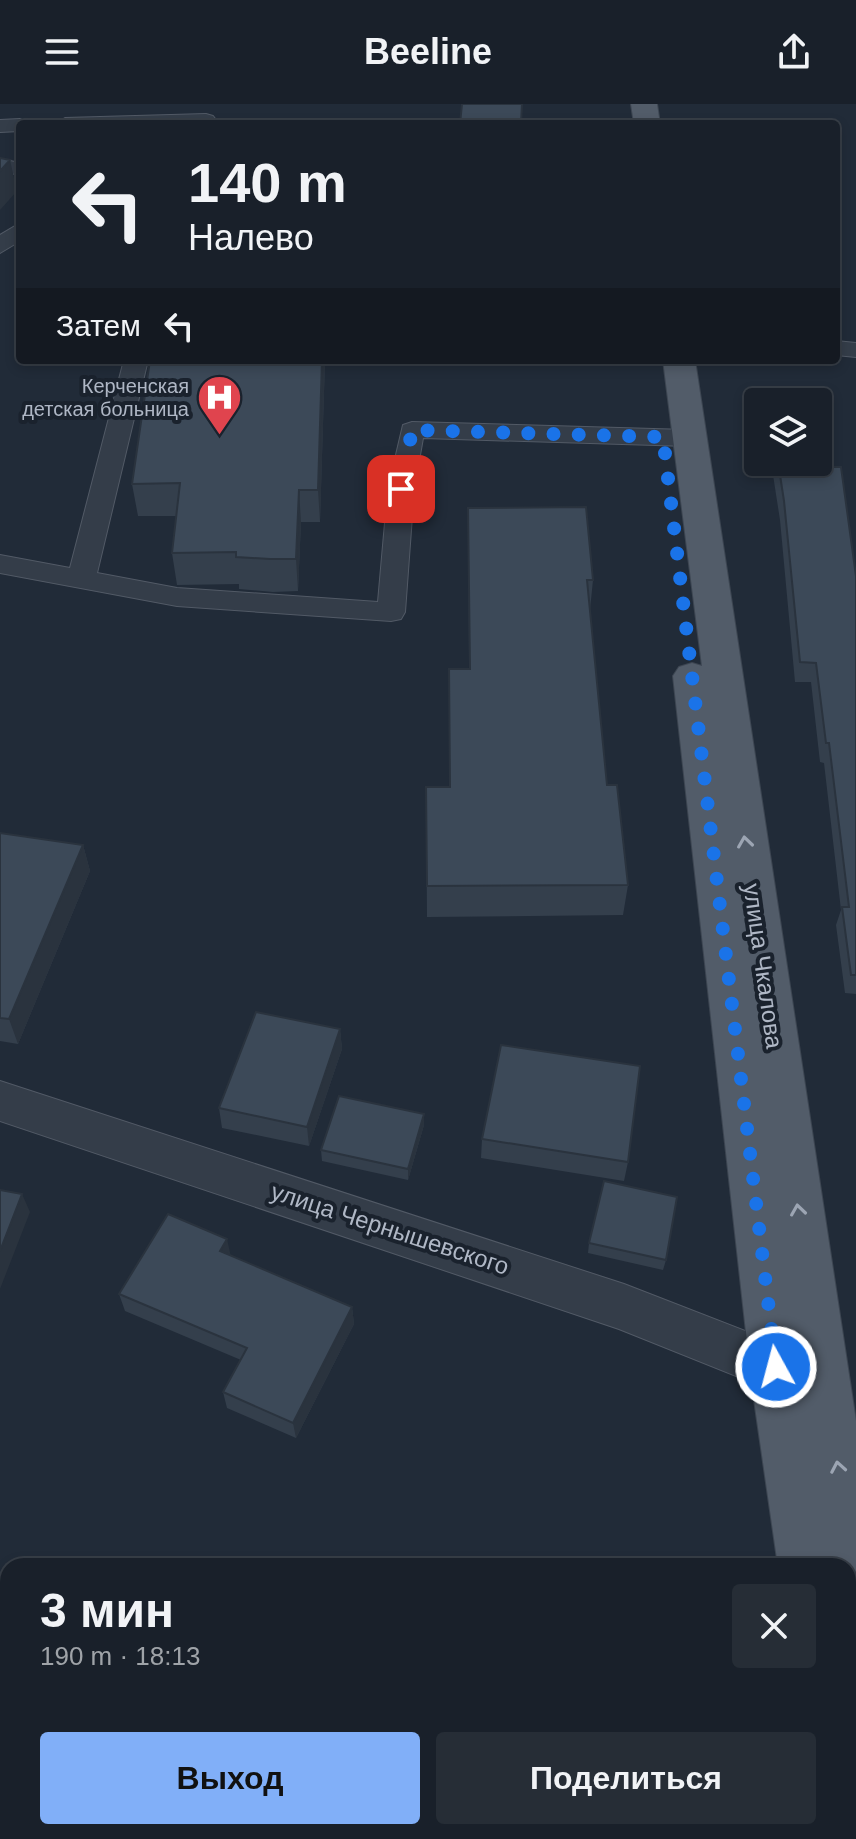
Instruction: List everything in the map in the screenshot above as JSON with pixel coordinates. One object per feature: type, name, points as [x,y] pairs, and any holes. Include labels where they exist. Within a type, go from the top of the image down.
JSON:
[{"type":"main road","name":"улица Чкалова","points":[[654,364],[675,438],[840,1392],[855,1558]]},
{"type":"main road","name":"улица Чкалова","points":[[679,364],[675,438],[776,1367],[805,1558]]},
{"type":"main road","points":[[776,1367],[840,1392]]},
{"type":"street","name":"улица Чернышевского","points":[[0,1101],[624,1307],[776,1367]]},
{"type":"lane","points":[[136,120],[207,116]]},
{"type":"lane","points":[[0,246],[16,233]]},
{"type":"lane","points":[[82,577],[135,364]]},
{"type":"lane","points":[[0,564],[177,597],[391,612],[401,489],[412,430],[675,438]]},
{"type":"building","points":[[462,104],[522,104],[521,120],[460,120]]},
{"type":"building","points":[[0,158],[10,160],[0,171]]},
{"type":"building","points":[[149,364],[322,364],[318,490],[299,490],[296,559],[236,557],[236,552],[172,553],[180,483],[132,484]]},
{"type":"building","points":[[832,459],[833,467],[841,467],[856,576],[856,975],[851,975],[842,907],[849,907],[816,663],[800,662],[780,476],[832,476]]},
{"type":"building","points":[[586,507],[593,580],[587,580],[607,785],[617,785],[628,885],[427,886],[426,787],[450,787],[449,669],[470,669],[468,508]]},
{"type":"building","points":[[0,833],[83,845],[9,1019],[0,1018]]},
{"type":"building","points":[[256,1012],[340,1029],[307,1127],[219,1108]]},
{"type":"building","points":[[501,1045],[640,1066],[628,1162],[482,1139]]},
{"type":"building","points":[[339,1096],[424,1114],[408,1169],[321,1150]]},
{"type":"building","points":[[604,1181],[677,1197],[666,1260],[589,1243]]},
{"type":"building","points":[[0,1190],[22,1194],[0,1251]]},
{"type":"building","points":[[168,1214],[227,1239],[220,1251],[352,1307],[293,1423],[223,1392],[247,1348],[119,1294]]},
{"type":"place","name":"Керченская детская больница","points":[[220,436]]},
{"type":"route","points":[[401,489],[412,430],[663,437],[776,1367]]}]
